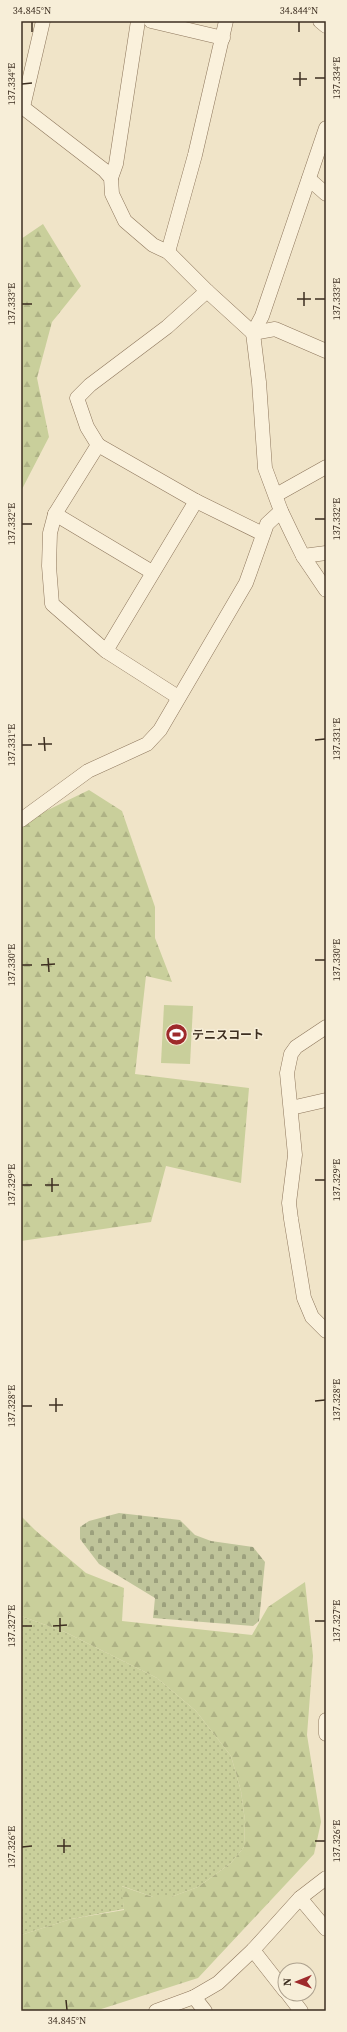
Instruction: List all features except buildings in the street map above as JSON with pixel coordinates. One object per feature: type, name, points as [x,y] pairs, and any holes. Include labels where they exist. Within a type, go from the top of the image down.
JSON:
[{"type":"street","points":[[43,21],[22,107],[104,170],[111,178]]},
{"type":"street","points":[[138,21],[116,164],[111,178],[112,194],[126,221],[153,245],[168,252],[207,292],[252,333]]},
{"type":"street","points":[[151,21],[222,38]]},
{"type":"street","points":[[168,252],[195,155],[226,21]]},
{"type":"street","points":[[320,21],[326,26]]},
{"type":"street","points":[[326,128],[262,316],[252,333],[259,382],[265,468],[281,511],[304,556],[326,590]]},
{"type":"street","points":[[309,179],[326,194]]},
{"type":"street","points":[[207,292],[167,327],[90,384],[77,398],[87,427],[98,445],[196,501],[263,534]]},
{"type":"street","points":[[252,333],[275,329],[326,352]]},
{"type":"street","points":[[98,445],[55,514],[50,533],[49,566],[52,604],[106,651],[178,698]]},
{"type":"street","points":[[276,495],[326,467]]},
{"type":"street","points":[[106,651],[152,572],[196,501]]},
{"type":"street","points":[[21,820],[88,771],[147,744],[160,730],[246,583],[267,524],[281,511]]},
{"type":"street","points":[[55,514],[152,572]]},
{"type":"street","points":[[304,556],[326,553]]},
{"type":"street","points":[[326,1027],[303,1040],[291,1054],[287,1073],[296,1155],[289,1203],[292,1226],[304,1298],[312,1317],[326,1331]]},
{"type":"street","points":[[291,1108],[326,1100]]},
{"type":"street","points":[[326,1720],[326,1734]]},
{"type":"street","points":[[156,2011],[194,1997],[218,1983],[253,1950],[300,1898],[326,1878]]},
{"type":"street","points":[[300,1898],[326,1929]]},
{"type":"street","points":[[253,1950],[277,1981]]},
{"type":"street","points":[[194,1997],[205,2011]]},
{"type":"street","points":[[294,2002],[301,2011]]},
{"type":"green space","points":[[43,224],[81,286],[52,322],[37,378],[49,437],[21,491],[21,239]]},
{"type":"green space","points":[[89,790],[122,811],[155,907],[155,938],[172,982],[146,976],[135,1074],[249,1088],[241,1183],[166,1166],[151,1222],[21,1241],[21,823]]},
{"type":"green space","name":"テニスコート","points":[[164,1005],[193,1006],[190,1064],[161,1063]]},
{"type":"green space","points":[[119,1513],[180,1520],[195,1535],[211,1541],[253,1547],[265,1562],[259,1621],[253,1626],[153,1618],[155,1598],[99,1564],[80,1539],[80,1527],[89,1521]]},
{"type":"green space","points":[[21,1516],[35,1530],[86,1573],[124,1588],[122,1621],[252,1635],[268,1607],[305,1582],[313,1656],[307,1735],[321,1822],[314,1854],[198,1978],[95,2011],[21,2011],[21,1935],[71,1919],[124,1910],[121,1886],[153,1897],[171,1897],[198,1887],[231,1863],[244,1847],[245,1821],[241,1791],[231,1756],[196,1711],[157,1678],[65,1632],[21,1616]]},
{"type":"green space","points":[[21,1616],[65,1632],[157,1678],[196,1711],[231,1756],[241,1791],[245,1821],[244,1847],[231,1863],[198,1887],[171,1897],[153,1897],[122,1886],[124,1909],[71,1919],[21,1935]]},
{"type":"place","name":"テニスコート","points":[[177,1035]]}]
